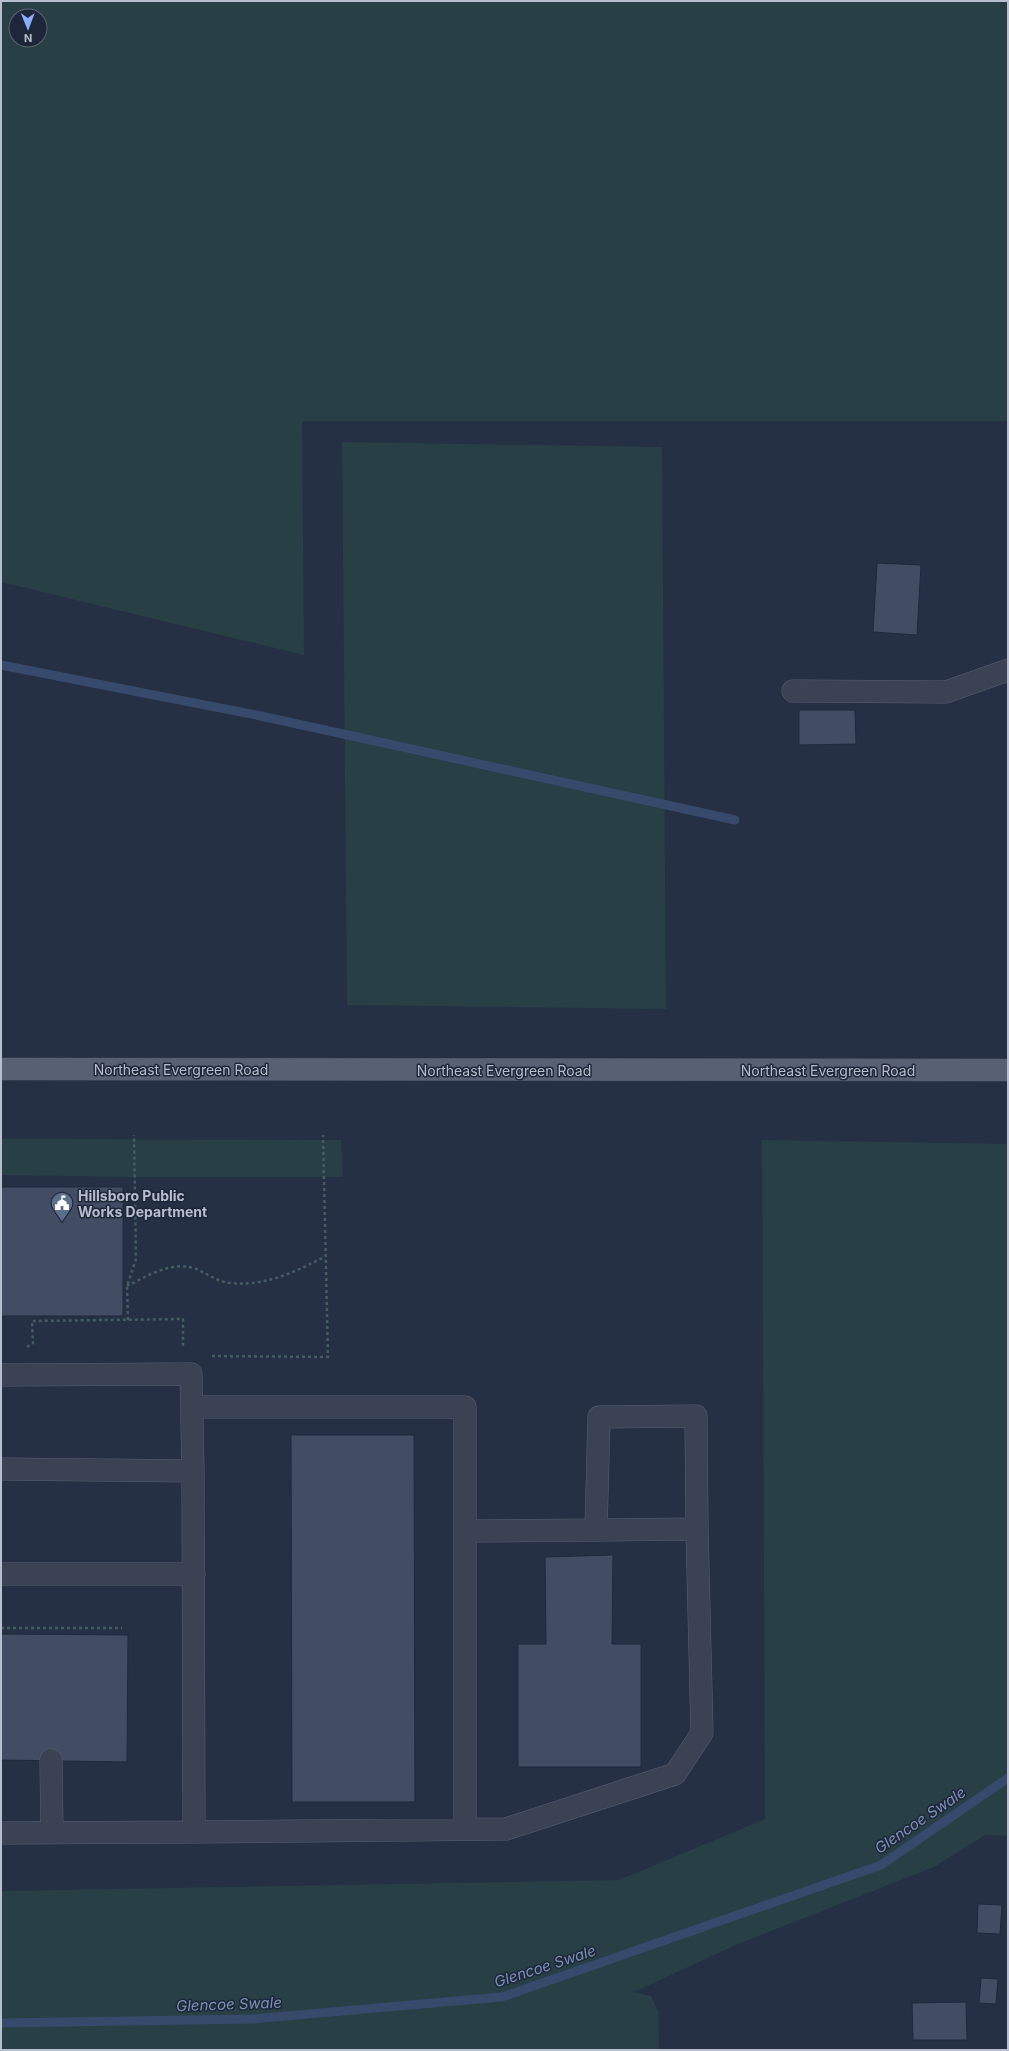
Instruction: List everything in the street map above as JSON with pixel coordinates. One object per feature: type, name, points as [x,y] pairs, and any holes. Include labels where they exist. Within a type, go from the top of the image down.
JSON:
[{"type":"main road","name":"Northeast Evergreen Road","points":[[1,1069],[1008,1070]]},
{"type":"lane","points":[[793,691],[946,692],[1008,670]]},
{"type":"lane","points":[[1,1375],[191,1374],[194,1574],[194,1832]]},
{"type":"lane","points":[[192,1407],[465,1407],[465,1830]]},
{"type":"lane","points":[[1,1833],[506,1829],[675,1774],[702,1732],[696,1416],[599,1417],[596,1530]]},
{"type":"lane","points":[[1,1469],[193,1471]]},
{"type":"lane","points":[[465,1531],[697,1529]]},
{"type":"lane","points":[[1,1574],[194,1574]]},
{"type":"lane","points":[[52,1760],[52,1833]]},
{"type":"path","points":[[128,1320],[127,1286],[136,1259],[134,1135]]},
{"type":"path","points":[[204,1355],[328,1357],[322,1135]]},
{"type":"path","points":[[127,1286],[149,1274],[178,1266],[196,1269],[212,1278],[229,1283],[267,1281],[301,1269],[326,1256]]},
{"type":"path","points":[[26,1348],[33,1343],[32,1321],[183,1320],[183,1351]]},
{"type":"path","points":[[1,1628],[122,1628]]},
{"type":"green space","points":[[1,1],[1008,1],[1008,421],[302,421],[304,655],[1,582]]},
{"type":"green space","points":[[342,442],[662,447],[666,1009],[347,1005]]},
{"type":"green space","points":[[1,1139],[341,1140],[343,1177],[132,1177],[1,1175]]},
{"type":"green space","points":[[762,1140],[1008,1144],[1008,1836],[985,1835],[934,1867],[738,1944],[634,1992],[651,1996],[658,2011],[659,2050],[1,2050],[1,1891],[619,1880],[765,1819]]},
{"type":"building","points":[[877,563],[921,565],[917,635],[873,632]]},
{"type":"building","points":[[799,710],[855,710],[856,744],[799,745]]},
{"type":"building","name":"Hillsboro Public Works Department","points":[[1,1187],[123,1187],[123,1316],[1,1316]]},
{"type":"building","points":[[291,1435],[414,1435],[415,1802],[292,1802]]},
{"type":"building","points":[[613,1555],[612,1644],[641,1644],[641,1767],[518,1767],[518,1644],[546,1644],[545,1557]]},
{"type":"building","points":[[1,1634],[128,1635],[127,1762],[1,1760]]},
{"type":"building","points":[[978,1904],[1002,1905],[1000,1934],[977,1933]]},
{"type":"building","points":[[981,1978],[998,1979],[996,2004],[979,2003]]},
{"type":"building","points":[[966,2002],[967,2040],[913,2040],[912,2003]]},
{"type":"waterway","points":[[1,665],[261,716],[735,820]]},
{"type":"waterway","name":"Glencoe Swale","points":[[1,2023],[252,2019],[502,1997],[881,1865],[1008,1778]]},
{"type":"place","name":"Hillsboro Public Works Department","points":[[62,1222]]}]
